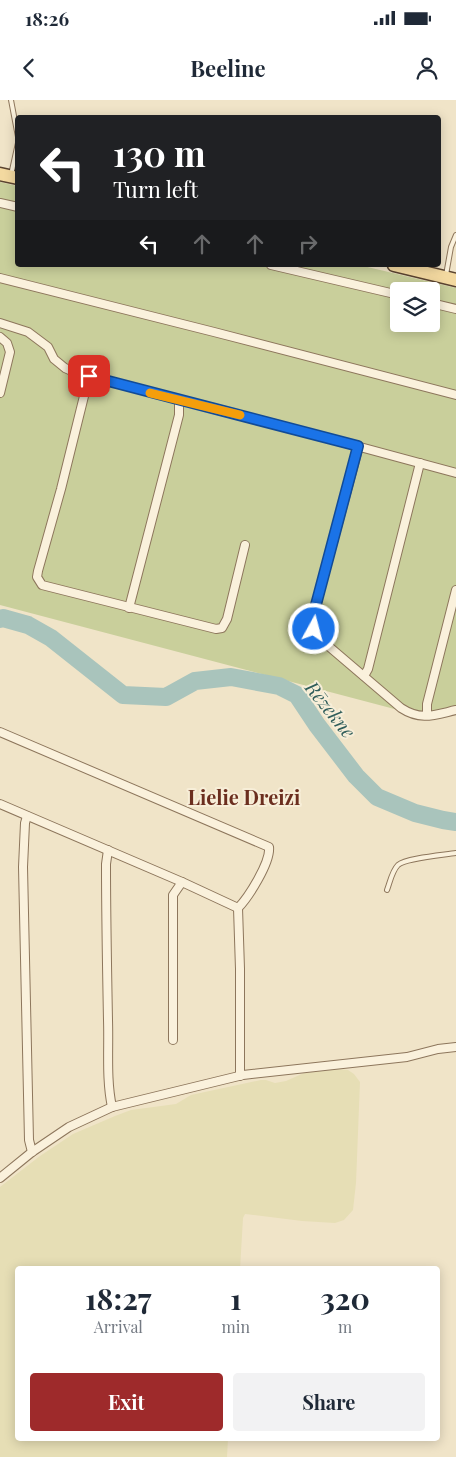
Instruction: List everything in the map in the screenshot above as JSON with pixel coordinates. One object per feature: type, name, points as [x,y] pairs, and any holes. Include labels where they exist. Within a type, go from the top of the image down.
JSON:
[{"type":"main road","points":[[403,267],[451,278]]},
{"type":"street","points":[[0,203],[15,206]]},
{"type":"street","points":[[280,267],[390,293]]},
{"type":"street","points":[[0,278],[456,396]]},
{"type":"street","points":[[440,305],[456,309]]},
{"type":"street","points":[[0,323],[28,332],[48,347],[54,359],[65,368],[89,376],[456,473]]},
{"type":"street","points":[[0,337],[6,343],[10,352],[0,392]]},
{"type":"street","points":[[89,376],[37,577],[42,585],[207,628],[222,628],[227,619],[245,545]]},
{"type":"street","points":[[129,608],[179,414],[180,401]]},
{"type":"street","points":[[358,446],[312,622],[316,635],[411,715],[427,715],[456,710]]},
{"type":"street","points":[[364,676],[368,669],[420,463]]},
{"type":"street","points":[[427,715],[427,704],[456,590]]},
{"type":"street","points":[[0,732],[269,847],[270,850],[264,866],[246,900],[238,908],[240,1076]]},
{"type":"street","points":[[0,804],[238,908]]},
{"type":"street","points":[[27,816],[23,867],[30,1140],[32,1152]]},
{"type":"street","points":[[108,850],[106,864],[106,980],[108,1068],[112,1107]]},
{"type":"street","points":[[173,1040],[173,895],[182,882]]},
{"type":"street","points":[[0,1178],[32,1152],[69,1127],[112,1107],[240,1076],[407,1057],[438,1049],[456,1047]]},
{"type":"lane","points":[[11,100],[15,121]]},
{"type":"lane","points":[[9,177],[15,154]]},
{"type":"lane","points":[[451,278],[451,247],[456,235]]},
{"type":"lane","points":[[387,890],[398,865],[406,860],[456,853]]},
{"type":"shaded area","points":[[337,1069],[348,1070],[360,1082],[356,1183],[353,1210],[344,1220],[335,1223],[302,1221],[245,1214],[243,1218],[240,1266],[15,1266],[15,1441],[228,1441],[227,1457],[0,1457],[0,1187],[40,1156],[73,1134],[131,1110],[176,1104],[191,1095],[261,1080],[275,1083],[286,1081],[304,1073]]},
{"type":"green space","points":[[0,182],[15,186],[15,267],[367,267],[431,282],[390,282],[390,332],[440,332],[440,284],[456,288],[456,715],[402,711],[0,605]]},
{"type":"waterway","name":"Rēzekne","points":[[0,619],[3,618],[28,625],[51,638],[123,695],[166,697],[195,681],[231,677],[279,686],[297,695],[356,776],[377,797],[415,813],[456,822]]},
{"type":"slow traffic","points":[[150,393],[240,415]]},
{"type":"district","name":"Lielie Dreizi","points":[[244,796]]},
{"type":"route","points":[[89,376],[358,446],[313,616],[314,629]]}]
